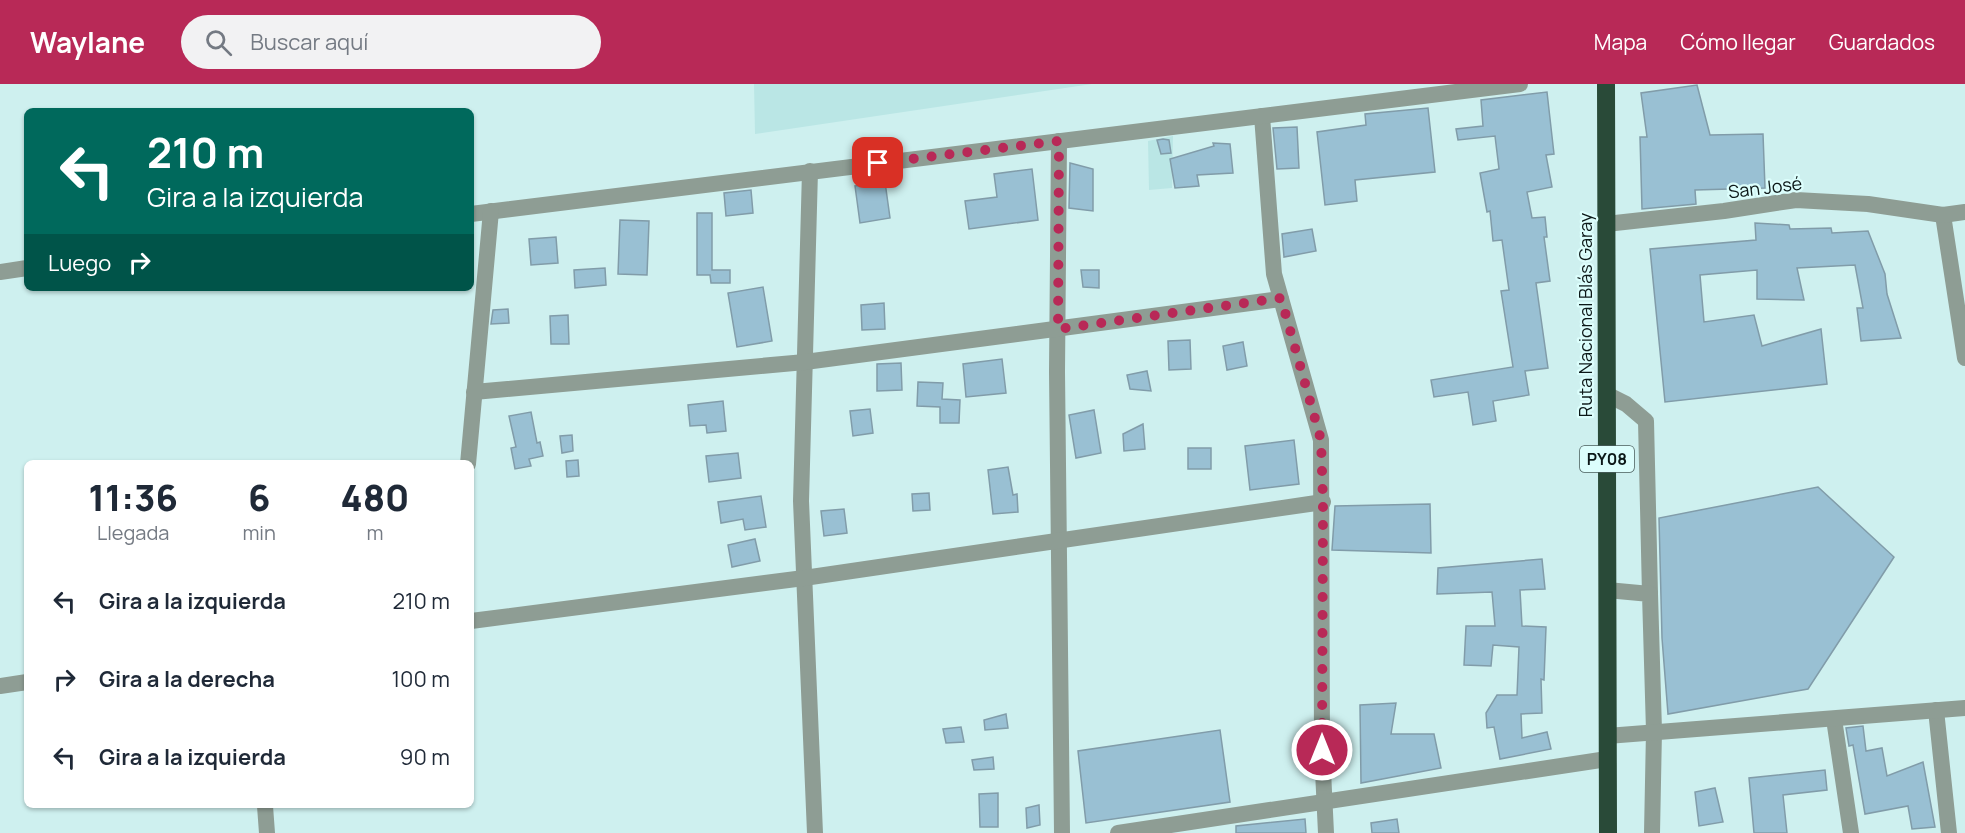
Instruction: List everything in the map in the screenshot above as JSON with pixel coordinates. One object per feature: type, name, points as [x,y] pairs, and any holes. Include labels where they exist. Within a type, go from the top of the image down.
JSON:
[{"type":"highway","name":"Ruta Nacional Blás Garay","points":[[1606,84],[1608,833]]},
{"type":"street","points":[[474,214],[1520,84]]},
{"type":"street","points":[[1262,116],[1274,274],[1321,440],[1326,833]]},
{"type":"street","points":[[1059,141],[1058,329],[1062,833]]},
{"type":"street","points":[[810,171],[801,501],[815,833]]},
{"type":"street","name":"San José","points":[[1606,224],[1724,211],[1796,200],[1868,204],[1943,215],[1965,212]]},
{"type":"street","points":[[468,460],[490,211]]},
{"type":"street","points":[[1943,215],[1965,358]]},
{"type":"street","points":[[0,272],[24,268]]},
{"type":"street","points":[[474,392],[805,362],[1281,298]]},
{"type":"street","points":[[1606,394],[1626,404],[1646,422],[1654,731],[1652,833]]},
{"type":"street","points":[[474,621],[804,578],[1323,502]]},
{"type":"street","points":[[1607,590],[1650,594]]},
{"type":"street","points":[[0,686],[24,682]]},
{"type":"street","points":[[1607,736],[1965,708]]},
{"type":"street","points":[[1936,711],[1949,833]]},
{"type":"street","points":[[1834,718],[1851,833]]},
{"type":"street","points":[[1118,833],[1607,759]]},
{"type":"street","points":[[265,808],[267,833]]},
{"type":"shaded area","points":[[754,84],[1092,84],[755,134]]},
{"type":"shaded area","points":[[1173,136],[1172,188],[1149,190],[1148,141]]},
{"type":"building","points":[[1697,85],[1710,135],[1763,134],[1765,188],[1695,190],[1696,204],[1642,209],[1640,137],[1647,137],[1641,93]]},
{"type":"building","points":[[1547,92],[1554,154],[1546,155],[1552,187],[1527,192],[1532,218],[1545,217],[1547,237],[1544,237],[1550,281],[1536,283],[1548,368],[1525,371],[1529,395],[1493,401],[1496,421],[1473,425],[1468,392],[1434,397],[1431,380],[1513,367],[1501,291],[1509,290],[1502,240],[1493,241],[1490,211],[1487,212],[1480,173],[1499,169],[1495,136],[1458,140],[1456,129],[1483,126],[1481,100]]},
{"type":"building","points":[[1428,108],[1435,172],[1355,180],[1357,201],[1325,205],[1317,132],[1366,125],[1365,114]]},
{"type":"building","points":[[1297,127],[1299,168],[1277,169],[1273,128]]},
{"type":"building","points":[[1157,140],[1169,140],[1171,153],[1161,154]]},
{"type":"building","points":[[1213,143],[1230,144],[1233,173],[1197,175],[1199,186],[1175,188],[1170,159],[1214,146]]},
{"type":"building","points":[[1070,163],[1093,169],[1093,211],[1069,208]]},
{"type":"building","points":[[1032,169],[1038,220],[969,229],[965,201],[997,197],[994,174]]},
{"type":"building","points":[[885,182],[890,218],[860,223],[855,186]]},
{"type":"building","points":[[751,190],[753,213],[726,216],[724,193]]},
{"type":"building","points":[[697,213],[712,213],[712,270],[730,270],[730,283],[711,283],[710,275],[697,275]]},
{"type":"building","points":[[620,220],[649,221],[647,275],[618,274]]},
{"type":"building","points":[[1755,223],[1789,225],[1790,229],[1831,228],[1832,233],[1868,231],[1885,274],[1887,294],[1901,338],[1861,341],[1857,308],[1863,308],[1855,265],[1797,268],[1804,300],[1757,299],[1757,270],[1700,275],[1704,322],[1754,315],[1762,346],[1821,329],[1827,384],[1665,402],[1650,249],[1756,240]]},
{"type":"building","points":[[1312,229],[1316,251],[1284,257],[1282,234]]},
{"type":"building","points":[[556,237],[558,263],[531,265],[529,239]]},
{"type":"building","points":[[605,268],[606,285],[575,288],[574,270]]},
{"type":"building","points":[[1081,270],[1099,270],[1099,288],[1083,287]]},
{"type":"building","points":[[763,287],[772,341],[737,347],[728,293]]},
{"type":"building","points":[[884,303],[885,329],[862,330],[861,305]]},
{"type":"building","points":[[508,309],[509,323],[491,324],[493,310]]},
{"type":"building","points":[[568,315],[569,344],[551,344],[550,316]]},
{"type":"building","points":[[1190,340],[1191,369],[1169,370],[1168,341]]},
{"type":"building","points":[[1243,342],[1247,366],[1227,370],[1223,346]]},
{"type":"building","points":[[1002,359],[1006,393],[966,397],[963,364]]},
{"type":"building","points":[[901,363],[902,390],[877,391],[877,364]]},
{"type":"building","points":[[1147,371],[1151,391],[1130,389],[1127,375]]},
{"type":"building","points":[[918,382],[943,383],[942,399],[960,400],[959,423],[940,423],[940,407],[917,406]]},
{"type":"building","points":[[723,401],[726,431],[707,433],[706,425],[690,426],[688,405]]},
{"type":"building","points":[[870,409],[873,433],[853,436],[850,411]]},
{"type":"building","points":[[1094,410],[1101,453],[1076,458],[1069,415]]},
{"type":"building","points":[[531,412],[537,443],[540,442],[543,456],[529,459],[531,466],[515,469],[511,448],[516,447],[509,416]]},
{"type":"building","points":[[1143,424],[1145,449],[1124,451],[1123,434]]},
{"type":"building","points":[[572,435],[573,451],[562,453],[560,436]]},
{"type":"building","points":[[1294,440],[1299,484],[1250,490],[1245,446]]},
{"type":"building","points":[[1188,448],[1211,448],[1211,469],[1188,469]]},
{"type":"building","points":[[738,453],[741,478],[709,482],[706,456]]},
{"type":"building","points":[[578,460],[579,476],[567,477],[566,461]]},
{"type":"building","points":[[1008,467],[1013,495],[1017,494],[1018,512],[993,514],[988,470]]},
{"type":"building","points":[[1818,487],[1894,557],[1808,689],[1668,714],[1662,638],[1659,518]]},
{"type":"building","points":[[929,493],[930,510],[913,511],[912,494]]},
{"type":"building","points":[[761,496],[766,527],[745,530],[743,519],[721,523],[718,502]]},
{"type":"building","points":[[1430,504],[1431,553],[1332,550],[1335,506]]},
{"type":"building","points":[[844,509],[847,533],[824,536],[821,511]]},
{"type":"building","points":[[755,539],[760,561],[732,567],[728,545]]},
{"type":"building","points":[[1542,559],[1545,589],[1520,590],[1522,626],[1546,627],[1544,680],[1541,679],[1542,713],[1521,714],[1522,738],[1547,732],[1551,749],[1500,759],[1494,727],[1487,728],[1486,713],[1497,695],[1517,695],[1519,647],[1493,645],[1491,666],[1464,665],[1466,626],[1495,626],[1492,592],[1437,594],[1438,568]]},
{"type":"building","points":[[1396,703],[1391,734],[1434,734],[1441,768],[1361,783],[1360,705]]},
{"type":"building","points":[[1006,714],[1008,728],[985,730],[984,720]]},
{"type":"building","points":[[1863,726],[1866,751],[1882,748],[1887,776],[1923,762],[1935,827],[1912,829],[1908,806],[1865,814],[1853,745],[1849,746],[1846,728]]},
{"type":"building","points":[[961,727],[964,742],[946,743],[943,729]]},
{"type":"building","points":[[1220,730],[1230,802],[1086,823],[1078,751]]},
{"type":"building","points":[[993,757],[994,769],[974,770],[972,760]]},
{"type":"building","points":[[1825,770],[1827,790],[1783,795],[1787,833],[1754,833],[1749,778]]},
{"type":"building","points":[[1715,788],[1723,822],[1699,826],[1695,792]]},
{"type":"building","points":[[998,793],[998,827],[980,827],[979,794]]},
{"type":"building","points":[[1039,805],[1040,825],[1027,828],[1026,808]]},
{"type":"building","points":[[1305,819],[1306,833],[1236,833],[1236,826]]},
{"type":"building","points":[[1397,819],[1399,833],[1372,833],[1371,823]]},
{"type":"route","points":[[878,163],[1059,141],[1058,329],[1281,298],[1321,440],[1322,750]]}]
